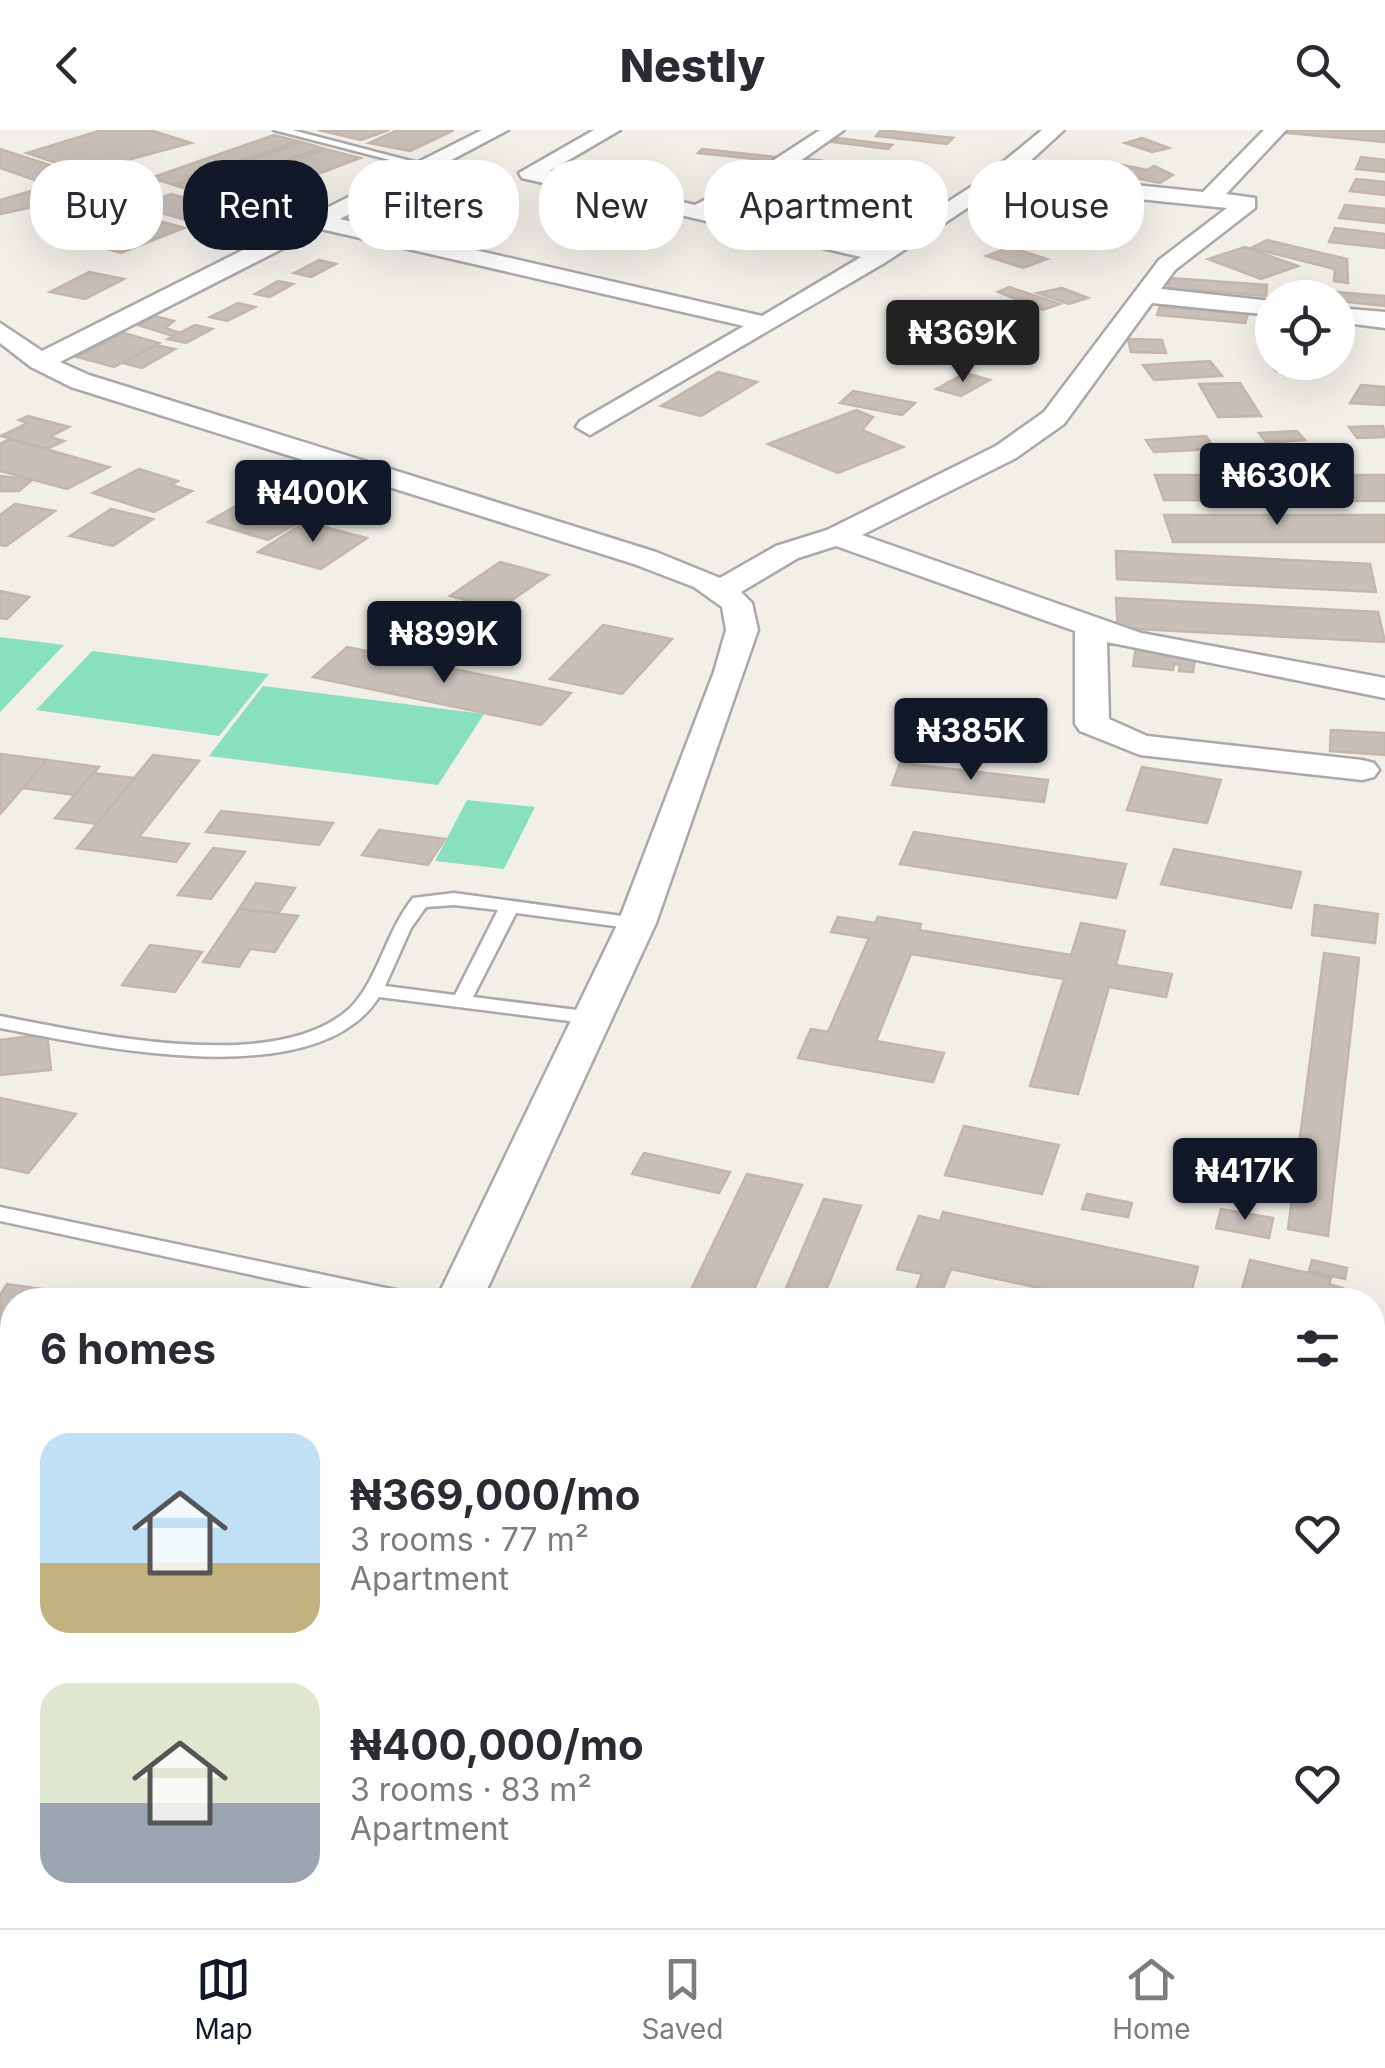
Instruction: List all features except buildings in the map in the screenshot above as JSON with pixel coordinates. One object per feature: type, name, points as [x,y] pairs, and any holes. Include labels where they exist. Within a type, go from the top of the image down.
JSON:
[{"type":"street","points":[[438,160],[498,130]]},
{"type":"street","points":[[610,130],[530,174],[879,254]]},
{"type":"street","points":[[694,214],[751,185],[834,130]]},
{"type":"street","points":[[1018,160],[1054,130]]},
{"type":"street","points":[[1210,198],[1276,130]]},
{"type":"street","points":[[722,590],[786,552],[836,536],[1006,452],[1054,418],[1167,265],[1247,203],[1144,192]]},
{"type":"street","points":[[590,427],[766,324],[968,196]]},
{"type":"street","points":[[328,223],[766,324]]},
{"type":"street","points":[[40,362],[261,250]]},
{"type":"street","points":[[1146,295],[1255,306]]},
{"type":"street","points":[[1355,317],[1385,320]]},
{"type":"street","points":[[0,331],[40,362],[80,381],[645,558],[722,590],[737,603],[742,630],[638,924],[464,1288]]},
{"type":"street","points":[[836,536],[1134,640],[1385,688]]},
{"type":"street","points":[[1091,628],[1089,706],[1092,724],[1105,733],[1140,745],[1362,770]]},
{"type":"lane","points":[[279,130],[418,160]]},
{"type":"lane","points":[[307,130],[421,160]]},
{"type":"lane","points":[[0,1022],[191,1051],[237,1052],[290,1044],[353,1016],[373,990],[420,902],[454,899],[638,924]]},
{"type":"lane","points":[[461,1002],[510,906]]},
{"type":"lane","points":[[373,990],[593,1018]]},
{"type":"lane","points":[[0,1214],[349,1288]]},
{"type":"green space","points":[[0,637],[64,645],[0,712]]},
{"type":"green space","points":[[92,651],[269,674],[219,736],[36,710]]},
{"type":"green space","points":[[263,686],[484,714],[438,785],[209,756]]},
{"type":"green space","points":[[467,800],[535,807],[504,869],[435,861]]}]
